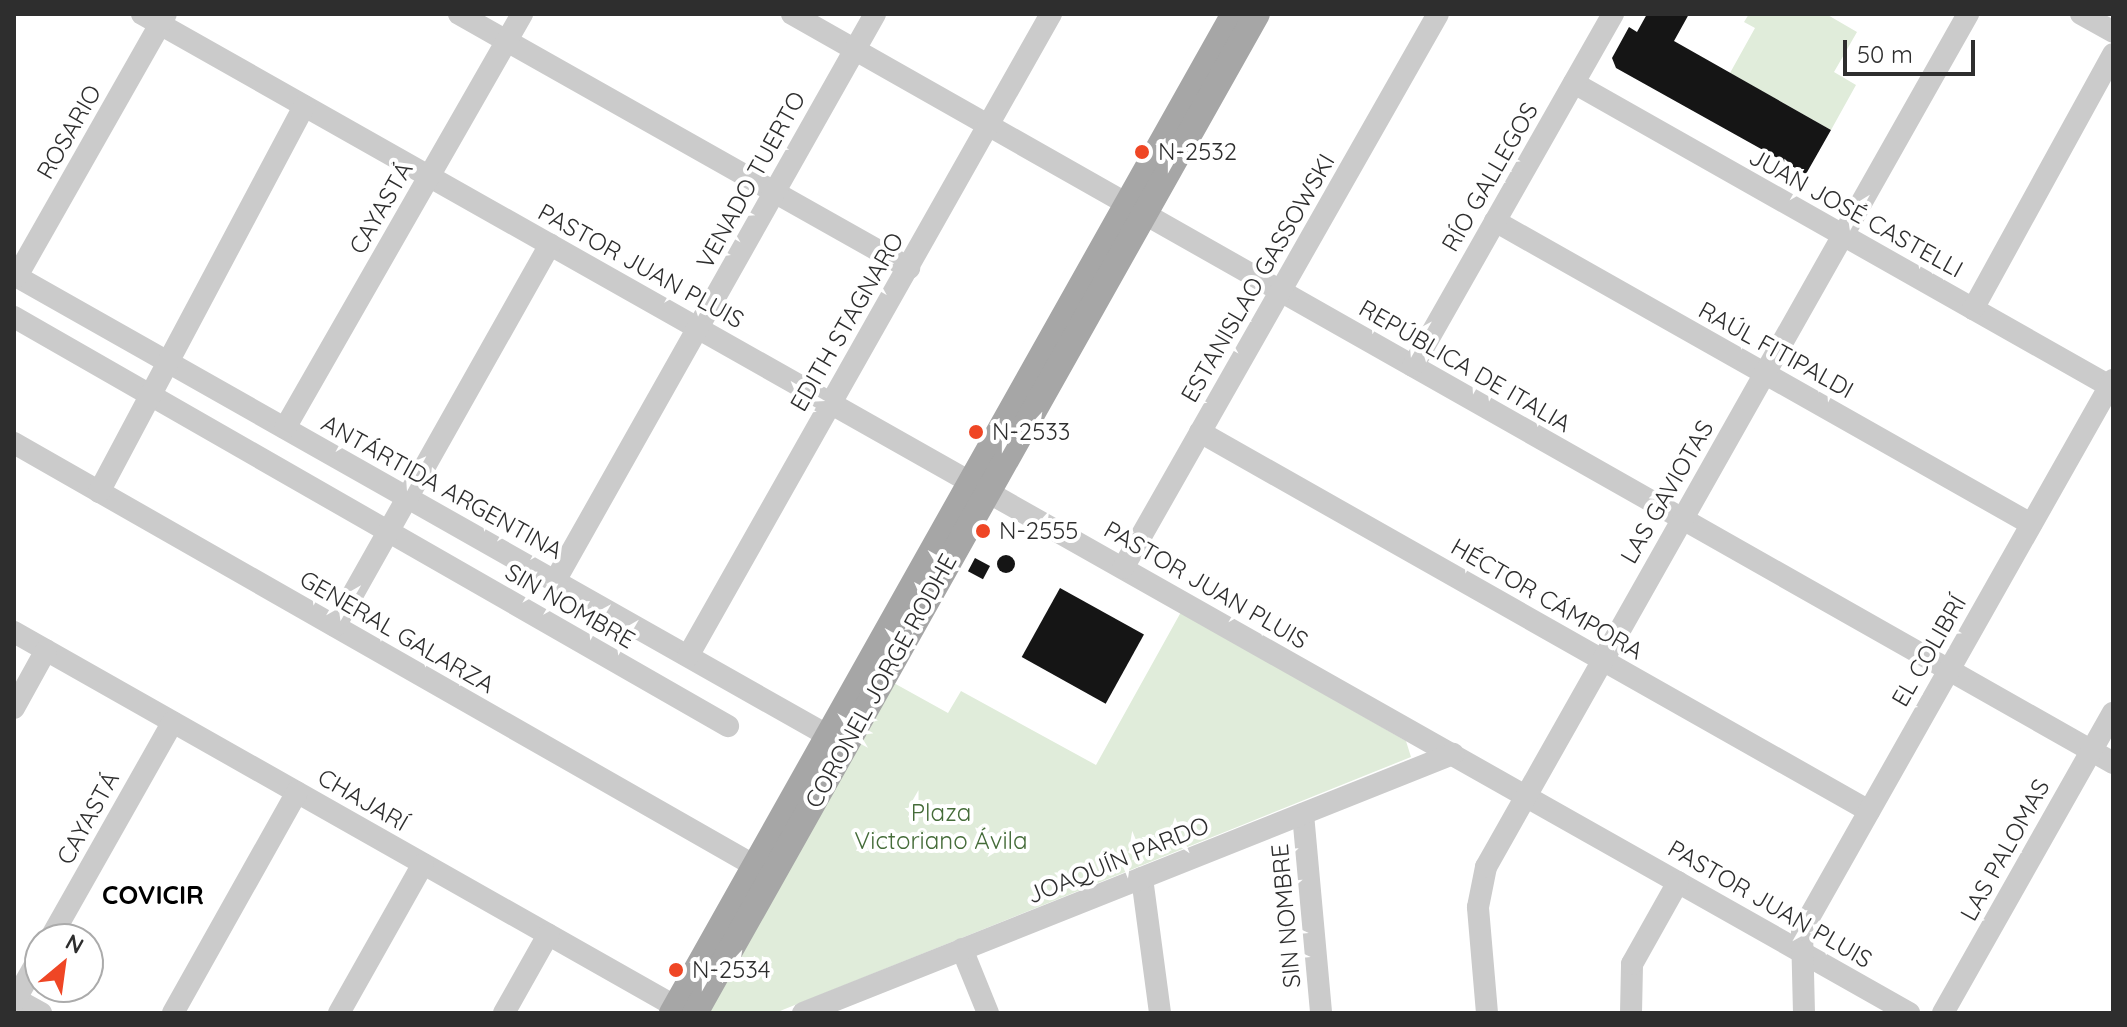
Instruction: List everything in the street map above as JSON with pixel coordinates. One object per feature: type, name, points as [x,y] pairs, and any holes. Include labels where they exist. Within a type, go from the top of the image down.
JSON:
[{"type":"main road","name":"CORONEL JORGE RODHE","points":[[683,1011],[1135,208],[1234,14]]},
{"type":"main road","name":"CORONEL JORGE RODHE","points":[[1135,208],[1257,14]]},
{"type":"main road","name":"CORONEL JORGE RODHE","points":[[683,1011],[755,866],[837,740]]},
{"type":"street","points":[[459,14],[909,268]]},
{"type":"street","name":"CAYASTÁ","points":[[285,428],[522,14]]},
{"type":"street","name":"REPÚBLICA DE ITALIA","points":[[792,14],[2113,763]]},
{"type":"street","name":"VENADO TUERTO","points":[[555,581],[875,14]]},
{"type":"street","name":"EDITH STAGNARO","points":[[688,656],[1051,14]]},
{"type":"street","name":"ESTANISLAO GASSOWSKI","points":[[1123,568],[1438,14]]},
{"type":"street","name":"RÍO GALLEGOS","points":[[1413,366],[1613,14]]},
{"type":"street","name":"LAS GAVIOTAS","points":[[1487,1013],[1478,894],[1526,796],[1968,14]]},
{"type":"street","points":[[2081,14],[2113,32]]},
{"type":"street","name":"PASTOR JUAN PLUIS","points":[[156,17],[304,106],[1909,1013]]},
{"type":"street","name":"ROSARIO","points":[[15,275],[156,17]]},
{"type":"street","points":[[1973,309],[2113,54]]},
{"type":"street","name":"JUAN JOSÉ CASTELLI","points":[[1574,83],[2112,385]]},
{"type":"street","points":[[99,492],[153,397],[163,359],[304,106]]},
{"type":"street","name":"RAÚL FITIPALDI","points":[[1495,221],[2031,524]]},
{"type":"street","points":[[335,626],[550,244]]},
{"type":"street","name":"ANTÁRTIDA ARGENTINA","points":[[15,275],[837,740]]},
{"type":"street","name":"SIN NOMBRE","points":[[14,317],[728,726]]},
{"type":"street","name":"EL COLIBRÍ","points":[[1799,951],[1802,930],[2112,385]]},
{"type":"street","name":"HÉCTOR CÁMPORA","points":[[1200,432],[1869,811]]},
{"type":"street","name":"GENERAL GALARZA","points":[[14,443],[755,866]]},
{"type":"street","name":"CHAJARÍ","points":[[14,632],[683,1011]]},
{"type":"street","points":[[14,708],[46,650]]},
{"type":"street","name":"LAS PALOMAS","points":[[1943,1013],[2113,713]]},
{"type":"street","name":"CAYASTÁ","points":[[59,923],[173,722]]},
{"type":"street","name":"JOAQUÍN PARDO","points":[[803,1013],[832,1008],[962,949],[1453,754]]},
{"type":"street","points":[[173,1013],[297,792]]},
{"type":"street","name":"SIN NOMBRE","points":[[1303,814],[1321,1013]]},
{"type":"street","points":[[339,1013],[423,864]]},
{"type":"street","points":[[1142,878],[1160,1013]]},
{"type":"street","points":[[1631,1013],[1632,964],[1678,882]]},
{"type":"street","points":[[504,1013],[548,935]]},
{"type":"street","points":[[962,949],[988,1013]]},
{"type":"street","points":[[1799,951],[1804,1013]]},
{"type":"street","points":[[15,1000],[41,1013]]},
{"type":"green space","points":[[1749,14],[1826,14],[1857,32],[1834,72],[1856,85],[1831,130],[1730,73],[1755,28],[1744,22]]},
{"type":"green space","name":"Plaza Victoriano Ávila","points":[[1181,612],[1406,741],[1411,757],[775,1013],[706,1013],[892,682],[948,713],[961,691],[1096,765]]},
{"type":"building","points":[[1647,14],[1689,14],[1674,41],[1831,130],[1806,174],[1616,68],[1612,58],[1629,27],[1637,32]]},
{"type":"building","points":[[1002,555],[1010,555],[1015,564],[1013,571],[1002,573],[997,568],[997,560]]},
{"type":"building","points":[[975,558],[990,566],[983,579],[968,571]]},
{"type":"building","points":[[1060,588],[1144,635],[1106,704],[1022,657]]},
{"type":"place","name":"N-2532","points":[[1142,152]]},
{"type":"place","name":"N-2533","points":[[976,432]]},
{"type":"place","name":"N-2555","points":[[983,531]]},
{"type":"place","name":"N-2534","points":[[676,970]]},
{"type":"district","name":"COVICIR","points":[[153,895]]}]
